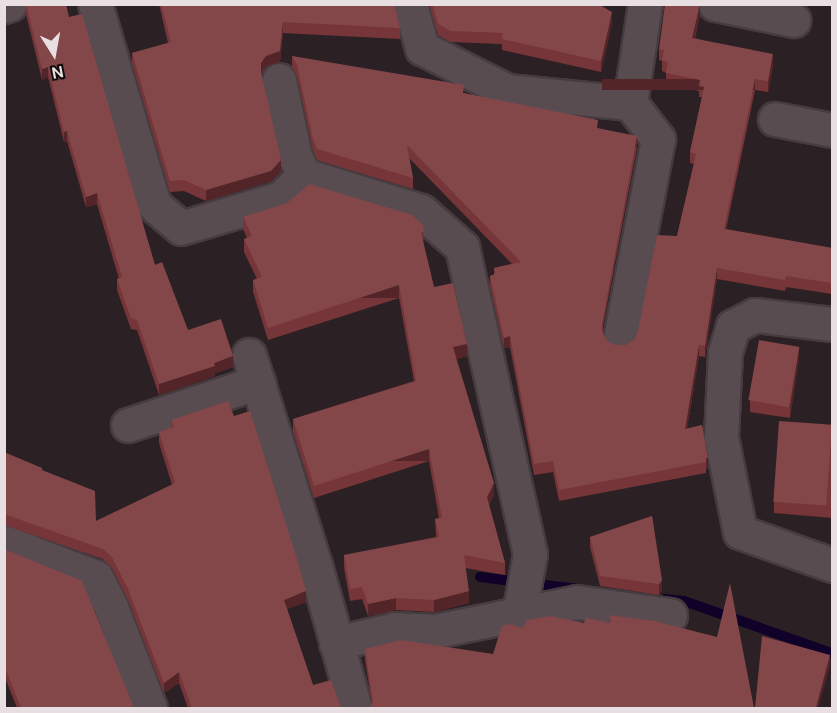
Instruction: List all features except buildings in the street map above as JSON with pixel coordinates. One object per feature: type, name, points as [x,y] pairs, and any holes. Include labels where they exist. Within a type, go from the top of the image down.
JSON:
[{"type":"street","points":[[4,6],[10,4]]},
{"type":"street","points":[[95,4],[154,205],[182,228],[281,198],[304,175]]},
{"type":"street","points":[[410,4],[422,48],[507,90],[630,103],[658,139],[620,338]]},
{"type":"street","points":[[630,103],[645,4]]},
{"type":"street","points":[[715,4],[793,20]]},
{"type":"street","points":[[279,80],[295,156],[304,175],[421,211],[462,247],[530,554],[519,614]]},
{"type":"street","points":[[775,118],[832,130]]},
{"type":"street","points":[[832,324],[755,315],[733,326],[725,352],[721,437],[740,532],[832,565]]},
{"type":"street","points":[[128,425],[254,369],[355,708]]},
{"type":"street","points":[[4,542],[96,577],[111,607],[150,708]]},
{"type":"street","points":[[336,643],[395,629],[435,631],[577,602],[670,615]]},
{"type":"waterway","points":[[480,577],[578,589]]},
{"type":"waterway","points":[[665,599],[684,601],[832,653]]}]
